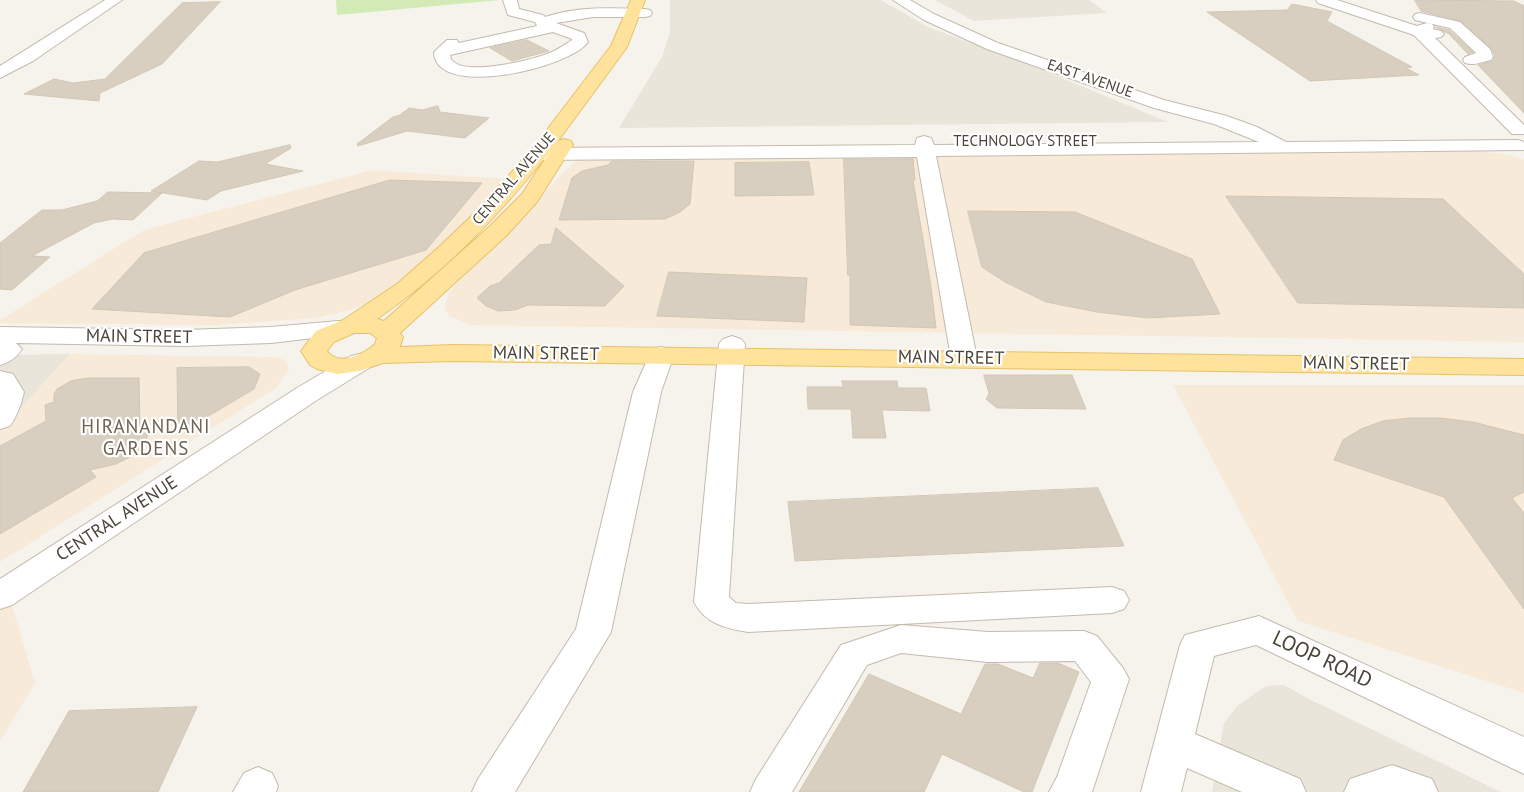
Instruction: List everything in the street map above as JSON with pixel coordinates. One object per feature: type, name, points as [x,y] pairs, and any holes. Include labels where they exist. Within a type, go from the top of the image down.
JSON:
[{"type":"main road","name":"CENTRAL AVENUE","points":[[318,357],[317,342],[326,335],[345,327],[405,288],[448,251],[550,150],[632,47],[641,7]]},
{"type":"main road","name":"CENTRAL AVENUE","points":[[379,347],[530,198],[550,150]]},
{"type":"main road","points":[[448,251],[472,255]]},
{"type":"main road","points":[[318,357],[336,366],[351,365],[379,347],[379,327],[367,325],[345,327]]},
{"type":"main road","name":"MAIN STREET","points":[[379,347],[462,342],[731,350],[1524,355]]},
{"type":"main road","name":"MAIN STREET","points":[[379,347],[453,352],[661,355],[731,350]]},
{"type":"main road","name":"MAIN STREET","points":[[964,352],[1524,367]]},
{"type":"street","points":[[0,73],[27,58],[115,0]]},
{"type":"street","points":[[510,0],[510,7],[513,12],[545,14],[641,7]]},
{"type":"street","name":"EAST AVENUE","points":[[900,0],[922,14],[1003,49],[1160,104],[1207,117],[1268,140],[1285,149]]},
{"type":"street","points":[[1323,0],[1420,21],[1446,34],[1493,83],[1519,130]]},
{"type":"street","points":[[474,29],[513,26],[545,14]]},
{"type":"street","points":[[451,42],[528,28],[545,14]]},
{"type":"street","points":[[1420,21],[1440,20],[1455,25],[1484,52],[1485,57],[1471,60]]},
{"type":"street","points":[[1420,21],[1471,81],[1519,130]]},
{"type":"street","points":[[554,28],[579,36],[580,42],[550,58],[477,72],[459,71],[448,67],[442,59],[451,42],[554,28]]},
{"type":"street","points":[[0,67],[27,58]]},
{"type":"street","points":[[1471,81],[1493,83]]},
{"type":"street","points":[[1492,102],[1519,130]]},
{"type":"street","points":[[1160,104],[1168,112],[1229,145],[1268,140],[1337,142],[1519,130]]},
{"type":"street","points":[[550,150],[1229,145],[1285,149],[1519,130]]},
{"type":"street","points":[[924,146],[964,352]]},
{"type":"street","name":"MAIN STREET","points":[[2,347],[195,343],[345,327]]},
{"type":"street","name":"MAIN STREET","points":[[195,343],[318,357]]},
{"type":"street","name":"CENTRAL AVENUE","points":[[0,596],[52,553],[247,427],[379,347]]},
{"type":"street","points":[[731,350],[711,602],[727,615],[748,618],[1112,600]]},
{"type":"street","points":[[492,792],[593,632],[647,392],[661,355]]},
{"type":"street","name":"CENTRAL AVENUE","points":[[247,427],[318,357]]},
{"type":"street","points":[[0,379],[3,380],[10,392],[7,406],[0,420]]},
{"type":"street","name":"CENTRAL AVENUE","points":[[0,578],[52,553]]},
{"type":"street","points":[[988,646],[995,606]]},
{"type":"street","name":"LOOP ROAD","points":[[1161,792],[1198,644],[1259,630],[1524,756]]},
{"type":"street","points":[[770,792],[854,655],[901,639],[988,646],[1084,646],[1110,679],[1070,792]]},
{"type":"street","points":[[1173,743],[1286,792]]},
{"type":"street","points":[[1364,792],[1392,783],[1418,792]]},
{"type":"shaded area","points":[[670,0],[881,0],[928,27],[1033,66],[1168,122],[619,128],[662,57],[670,32]]},
{"type":"shaded area","points":[[935,0],[1089,0],[1107,13],[974,21]]},
{"type":"shaded area","points":[[1477,151],[1524,159],[1524,342],[472,325],[451,317],[444,308],[449,292],[573,163],[584,156]]},
{"type":"shaded area","points":[[373,170],[506,179],[449,239],[384,297],[350,310],[316,318],[216,325],[0,323],[0,320],[144,230]]},
{"type":"shaded area","points":[[70,354],[0,431],[0,355]]},
{"type":"shaded area","points":[[70,354],[274,357],[285,360],[289,369],[276,388],[0,562],[0,431]]},
{"type":"shaded area","points":[[1173,385],[1524,385],[1524,693],[1298,621]]},
{"type":"shaded area","points":[[10,599],[35,683],[0,741],[0,606]]},
{"type":"shaded area","points":[[1284,685],[1501,792],[1212,792],[1224,723],[1237,706],[1266,686]]},
{"type":"green space","points":[[336,0],[500,0],[337,15]]},
{"type":"building","points":[[1415,0],[1514,1],[1524,6],[1524,113],[1478,65],[1493,61],[1495,56],[1491,48],[1461,21],[1421,11]]},
{"type":"building","points":[[220,2],[162,64],[100,93],[99,101],[24,94],[54,79],[73,83],[105,79],[182,3]]},
{"type":"building","points":[[1292,4],[1332,12],[1327,21],[1412,67],[1406,68],[1419,75],[1310,81],[1207,12],[1287,10]]},
{"type":"building","points":[[1436,27],[1449,30],[1473,52],[1468,54],[1449,34]]},
{"type":"building","points":[[527,40],[549,51],[512,61],[490,48]]},
{"type":"building","points":[[438,106],[440,112],[489,118],[465,138],[407,131],[358,146],[357,144],[393,117],[400,115],[409,108],[422,110]]},
{"type":"building","points":[[290,145],[291,148],[265,164],[303,171],[221,191],[207,200],[151,191],[199,161],[217,162]]},
{"type":"building","points":[[844,159],[913,159],[915,180],[913,180],[936,328],[850,325],[850,275],[848,275]]},
{"type":"building","points":[[612,161],[694,161],[690,204],[680,212],[665,219],[559,220],[572,178],[582,171],[608,165]]},
{"type":"building","points":[[809,162],[814,195],[735,196],[735,163]]},
{"type":"building","points":[[390,180],[482,183],[426,250],[295,290],[230,317],[92,309],[144,253]]},
{"type":"building","points":[[108,192],[162,193],[133,220],[113,219],[94,223],[32,256],[50,257],[12,290],[0,289],[0,243],[42,210],[62,210],[97,201]]},
{"type":"building","points":[[1226,196],[1443,199],[1524,274],[1524,308],[1298,303]]},
{"type":"building","points":[[968,211],[1075,212],[1192,259],[1220,314],[1148,318],[1097,312],[1046,302],[1005,282],[982,267]]},
{"type":"building","points":[[556,228],[624,286],[605,306],[528,305],[515,310],[498,311],[486,306],[477,298],[490,286],[499,283],[539,245],[551,244]]},
{"type":"building","points":[[669,272],[807,278],[804,322],[657,316]]},
{"type":"building","points":[[249,367],[260,374],[254,389],[178,434],[177,368]]},
{"type":"building","points":[[984,375],[1072,375],[1086,409],[997,408],[986,399],[989,394]]},
{"type":"building","points":[[88,378],[139,378],[140,429],[148,436],[140,449],[130,457],[116,464],[90,470],[96,477],[0,534],[0,446],[46,421],[45,405],[54,402],[54,394],[57,389],[71,381]]},
{"type":"building","points":[[842,381],[897,381],[898,388],[926,388],[930,411],[882,410],[886,438],[853,438],[851,409],[808,409],[807,387],[843,387]]},
{"type":"building","points":[[1410,418],[1440,418],[1473,422],[1524,435],[1524,492],[1512,498],[1524,513],[1524,609],[1444,497],[1334,460],[1343,440],[1361,429],[1383,421]]},
{"type":"building","points":[[1098,488],[1124,546],[795,561],[788,502]]},
{"type":"building","points":[[1040,663],[1058,663],[1079,672],[1032,792],[1024,792],[942,754],[924,792],[799,792],[869,674],[961,714],[985,664],[998,664],[1033,678]]},
{"type":"building","points":[[197,707],[158,792],[23,792],[69,711]]},
{"type":"district","name":"HIRANANDANI GARDENS","points":[[146,439]]}]
